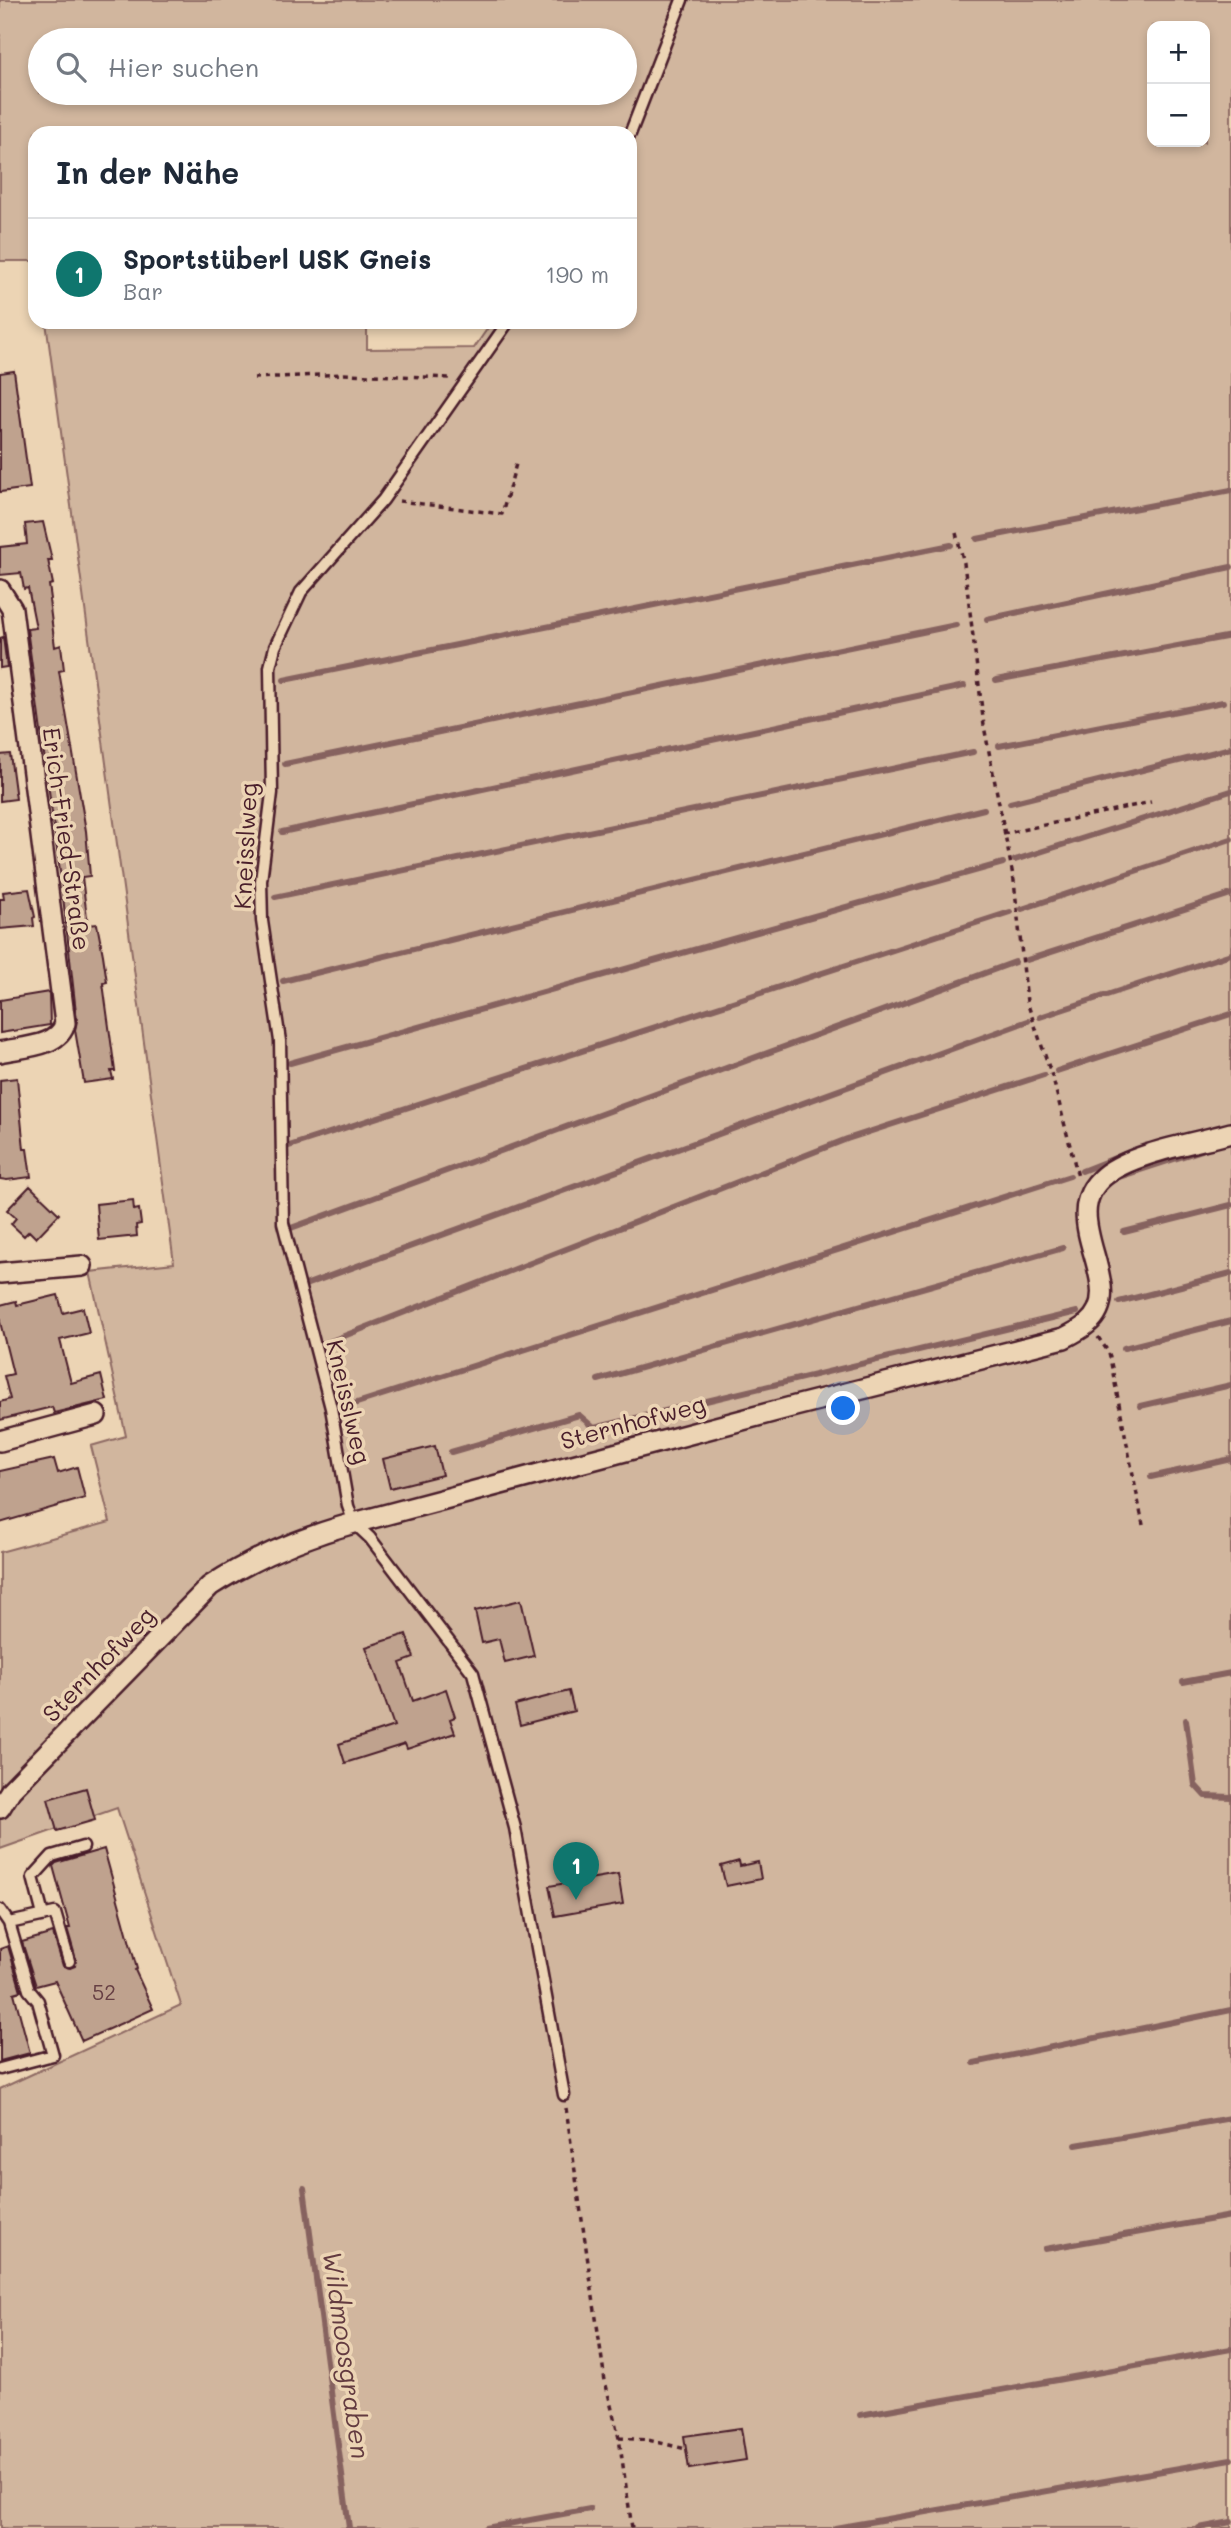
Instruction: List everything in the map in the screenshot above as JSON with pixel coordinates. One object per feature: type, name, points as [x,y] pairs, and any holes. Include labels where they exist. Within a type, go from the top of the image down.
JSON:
[{"type":"street","name":"Erich-Fried-Straße","points":[[0,590],[12,609],[65,1023],[63,1032],[55,1039],[0,1052]]},
{"type":"street","points":[[1089,1323],[1100,1301],[1099,1270],[1085,1222],[1088,1194],[1105,1175],[1129,1162],[1231,1133]]},
{"type":"street","points":[[0,1273],[82,1266]]},
{"type":"street","name":"Sternhofweg","points":[[0,1808],[11,1790],[210,1586],[243,1564],[285,1546],[355,1523],[795,1406],[1054,1341],[1089,1323]]},
{"type":"street","points":[[0,1441],[96,1416]]},
{"type":"lane","points":[[633,126],[682,0]]},
{"type":"lane","name":"Kneisslweg","points":[[355,1523],[348,1506],[331,1408],[284,1223],[280,1041],[262,921],[261,881],[272,793],[269,690],[275,647],[301,592],[383,500],[503,329]]},
{"type":"lane","points":[[355,1523],[370,1538],[473,1673],[515,1828],[564,2095]]},
{"type":"lane","points":[[43,1915],[33,1877],[52,1856],[83,1847]]},
{"type":"lane","points":[[0,1910],[9,1923],[29,1990],[38,2001],[53,2054],[0,2069]]},
{"type":"lane","points":[[9,1923],[55,1913],[69,1961]]},
{"type":"path","points":[[254,378],[344,374],[468,379]]},
{"type":"path","points":[[383,500],[502,514],[516,464]]},
{"type":"path","points":[[956,533],[964,563],[984,726],[1014,881],[1027,1002],[1053,1079],[1074,1170],[1088,1194]]},
{"type":"path","points":[[1003,834],[1151,802]]},
{"type":"path","points":[[1089,1323],[1109,1353],[1143,1525]]},
{"type":"path","points":[[564,2095],[605,2381],[619,2438],[632,2528]]},
{"type":"path","points":[[619,2438],[686,2449]]},
{"type":"shaded area","points":[[0,0],[1231,0],[1231,2528],[0,2528],[0,2089],[181,2005],[117,1808],[0,1849],[0,1552],[110,1522],[91,1446],[126,1436],[90,1272],[174,1263],[47,329],[367,329],[367,349],[474,348],[487,329],[637,329],[637,126],[28,126],[28,261],[0,261]]},
{"type":"building","points":[[14,371],[30,488],[0,492],[0,373]]},
{"type":"building","points":[[43,522],[52,560],[48,560],[53,584],[49,585],[49,600],[55,647],[61,645],[64,670],[59,671],[86,831],[90,876],[82,877],[88,925],[97,924],[103,955],[107,982],[103,983],[115,1071],[111,1071],[113,1079],[84,1083],[75,1030],[77,1021],[61,879],[27,629],[36,628],[28,588],[24,589],[21,573],[0,575],[0,547],[27,544],[25,524]]},
{"type":"building","points":[[3,637],[7,667],[0,668],[0,638]]},
{"type":"building","points":[[10,754],[16,799],[0,801],[0,755]]},
{"type":"building","points":[[29,889],[35,917],[34,926],[0,929],[0,899],[4,899],[3,892]]},
{"type":"building","points":[[49,992],[50,1025],[0,1033],[0,1000]]},
{"type":"building","points":[[17,1078],[24,1149],[27,1149],[31,1177],[7,1180],[0,1179],[0,1080]]},
{"type":"building","points":[[30,1186],[59,1214],[36,1238],[29,1231],[24,1236],[11,1224],[16,1218],[7,1210]]},
{"type":"building","points":[[133,1200],[134,1210],[139,1209],[141,1224],[136,1225],[137,1236],[99,1240],[96,1204]]},
{"type":"building","points":[[58,1295],[63,1313],[83,1308],[89,1333],[60,1340],[71,1383],[101,1375],[107,1400],[54,1413],[52,1407],[0,1420],[0,1402],[10,1399],[4,1376],[13,1374],[0,1322],[0,1305],[16,1301],[17,1305]]},
{"type":"building","points":[[435,1446],[442,1475],[390,1488],[383,1459]]},
{"type":"building","points":[[54,1459],[58,1473],[77,1467],[85,1498],[0,1523],[0,1471]]},
{"type":"building","points":[[521,1600],[534,1656],[505,1663],[499,1639],[482,1643],[475,1611]]},
{"type":"building","points":[[406,1634],[414,1658],[400,1663],[413,1701],[446,1689],[455,1717],[450,1719],[455,1733],[407,1749],[405,1744],[345,1763],[339,1744],[394,1726],[366,1647]]},
{"type":"building","points":[[569,1691],[574,1711],[520,1725],[515,1705]]},
{"type":"building","points":[[86,1788],[95,1820],[57,1831],[48,1799]]},
{"type":"building","points":[[104,1849],[137,1969],[135,1970],[153,2009],[82,2041],[55,1981],[36,1986],[22,1942],[53,1933],[63,1966],[75,1966],[76,1959],[67,1928],[70,1928],[53,1866]]},
{"type":"building","points":[[739,1861],[740,1866],[758,1862],[761,1879],[726,1886],[721,1866]]},
{"type":"building","points":[[618,1874],[623,1904],[555,1916],[549,1886]]},
{"type":"building","points":[[8,1946],[21,1991],[14,1993],[30,2053],[0,2061],[0,1949]]},
{"type":"building","points":[[741,2428],[746,2460],[689,2469],[684,2436]]},
{"type":"waterway","points":[[977,539],[1231,490]]},
{"type":"waterway","points":[[284,680],[951,545]]},
{"type":"waterway","points":[[987,619],[1231,567]]},
{"type":"waterway","points":[[285,764],[956,625]]},
{"type":"waterway","points":[[996,680],[1231,636]]},
{"type":"waterway","points":[[282,832],[964,686]]},
{"type":"waterway","points":[[999,746],[1223,702]]},
{"type":"waterway","points":[[1010,803],[1231,748]]},
{"type":"waterway","points":[[275,897],[973,752]]},
{"type":"waterway","points":[[1015,860],[1231,791]]},
{"type":"waterway","points":[[283,981],[984,809]]},
{"type":"waterway","points":[[1022,909],[1231,839]]},
{"type":"waterway","points":[[290,1063],[1003,863]]},
{"type":"waterway","points":[[1027,960],[1231,894]]},
{"type":"waterway","points":[[289,1146],[1010,912]]},
{"type":"waterway","points":[[1040,1017],[1231,954]]},
{"type":"waterway","points":[[291,1228],[1015,962]]},
{"type":"waterway","points":[[1057,1071],[1231,1014]]},
{"type":"waterway","points":[[305,1285],[1028,1021]]},
{"type":"waterway","points":[[321,1345],[847,1139],[1044,1075]]},
{"type":"waterway","points":[[1116,1178],[1202,1150]]},
{"type":"waterway","points":[[1082,1171],[1125,1154]]},
{"type":"waterway","points":[[338,1409],[1070,1176]]},
{"type":"waterway","points":[[1124,1232],[1231,1205]]},
{"type":"waterway","points":[[598,1380],[1063,1248]]},
{"type":"waterway","points":[[1119,1302],[1231,1273]]},
{"type":"waterway","points":[[451,1452],[579,1415],[594,1428],[1077,1312]]},
{"type":"waterway","points":[[1124,1348],[1231,1321]]},
{"type":"waterway","points":[[1140,1406],[1231,1385]]},
{"type":"waterway","points":[[1151,1477],[1231,1459]]},
{"type":"waterway","points":[[1183,1682],[1231,1673]]},
{"type":"waterway","points":[[1186,1720],[1195,1785],[1205,1796],[1231,1797]]},
{"type":"waterway","points":[[974,2063],[1231,2010]]},
{"type":"waterway","points":[[1076,2145],[1231,2118]]},
{"type":"waterway","name":"Wildmoosgraben","points":[[304,2188],[349,2528]]},
{"type":"waterway","points":[[1045,2249],[1231,2216]]},
{"type":"waterway","points":[[860,2415],[1231,2349]]},
{"type":"waterway","points":[[835,2528],[1231,2459]]},
{"type":"waterway","points":[[486,2528],[590,2509]]},
{"type":"waterway","points":[[1199,2528],[1231,2522]]},
{"type":"place","name":"Sportstüberl USK Gneis","points":[[576,1900]]}]
